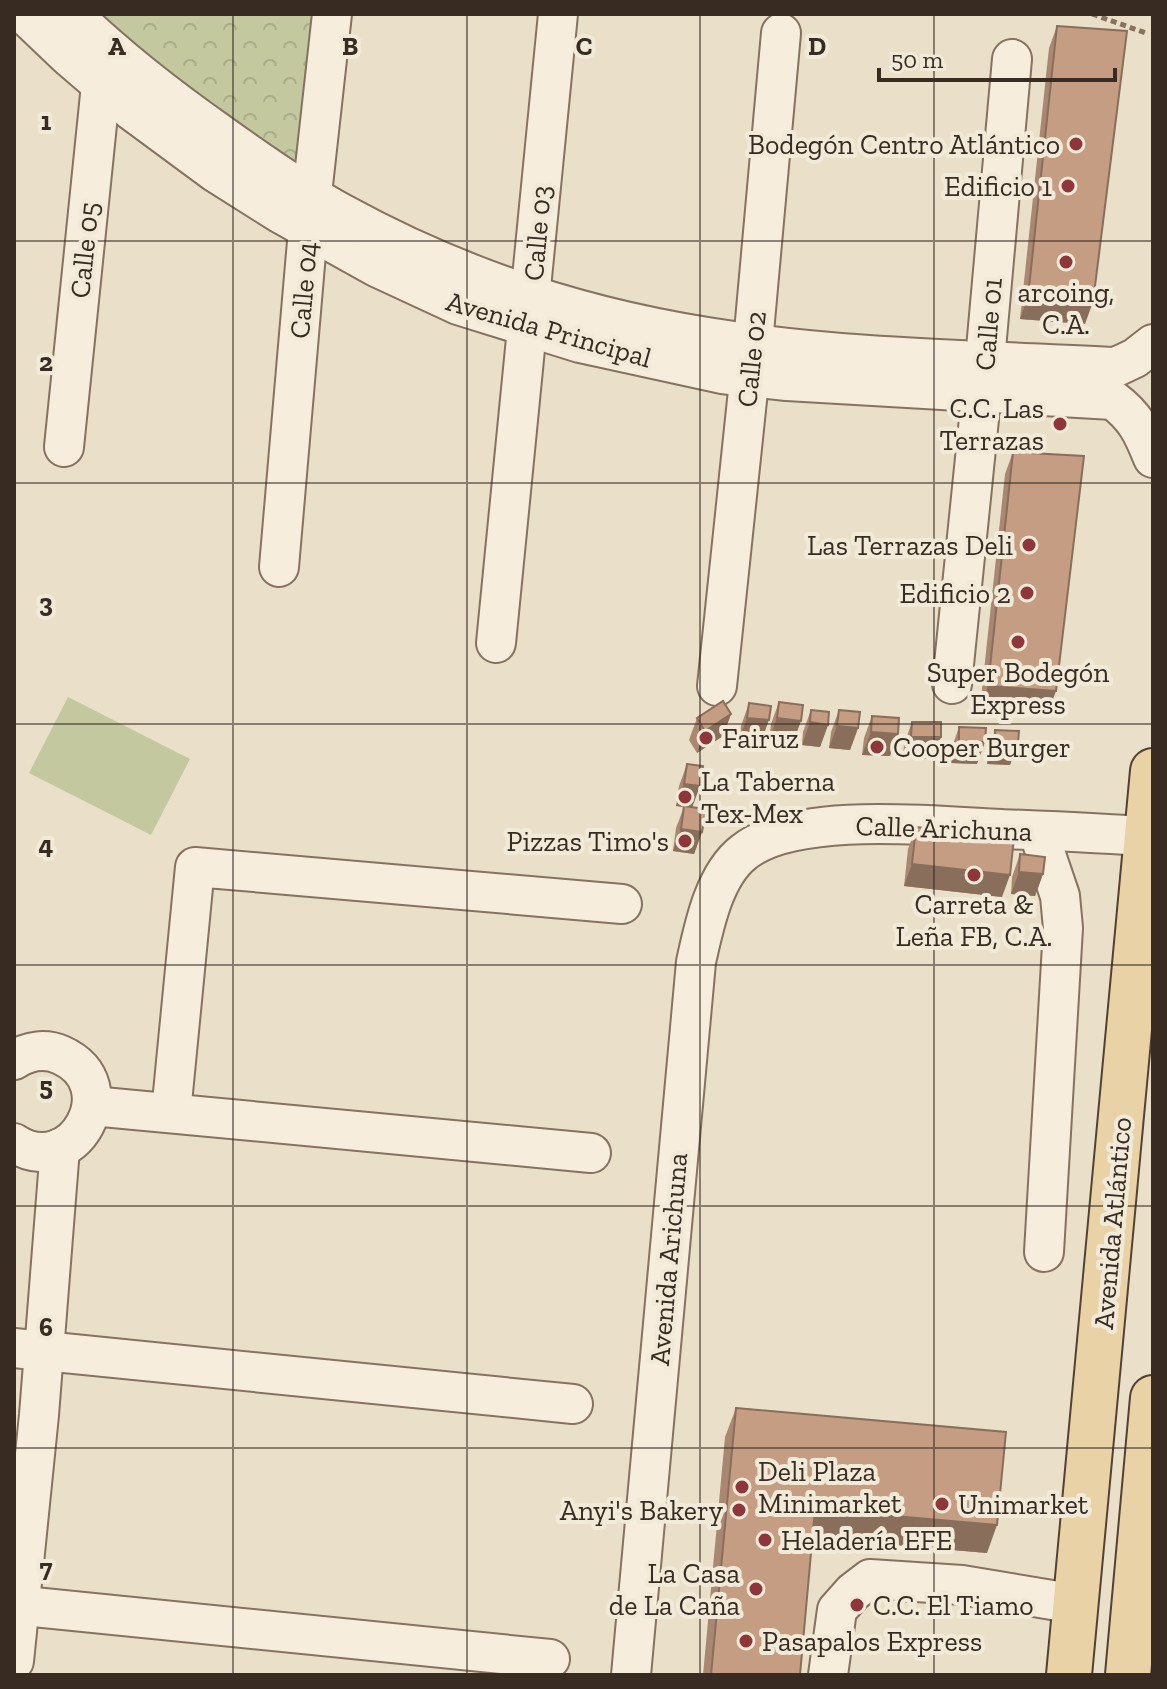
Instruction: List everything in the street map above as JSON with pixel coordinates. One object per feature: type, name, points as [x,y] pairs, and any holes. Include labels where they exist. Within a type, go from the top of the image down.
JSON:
[{"type":"main road","name":"Avenida Atlántico","points":[[1069,1675],[1150,837],[1153,771]]},
{"type":"main road","points":[[1128,1675],[1146,1546],[1153,1398]]},
{"type":"street","name":"Avenida Principal","points":[[24,14],[112,73],[197,117],[266,167],[310,212],[341,213],[529,311],[591,313],[648,326],[751,360],[851,353],[983,377],[1115,384]]},
{"type":"street","name":"Avenida Principal","points":[[72,14],[112,73]]},
{"type":"street","name":"Calle 04","points":[[279,567],[310,212],[332,14]]},
{"type":"street","name":"Calle 03","points":[[496,643],[558,14]]},
{"type":"street","name":"Calle 02","points":[[717,686],[781,33]]},
{"type":"street","name":"Calle 01","points":[[952,684],[1012,59]]},
{"type":"street","name":"Calle 05","points":[[64,447],[112,73]]},
{"type":"street","points":[[1153,344],[1135,358],[1115,384],[1143,433],[1153,458]]},
{"type":"street","name":"Calle Arichuna","points":[[741,854],[757,843],[780,834],[813,827],[848,825],[918,825],[1150,837]]},
{"type":"street","points":[[1038,831],[1060,896],[1063,928],[1044,1252]]},
{"type":"street","name":"Avenida Arichuna","points":[[631,1675],[696,962],[704,923],[718,889],[741,854]]},
{"type":"street","points":[[171,1113],[195,867],[622,904]]},
{"type":"street","points":[[14,1060],[23,1054],[40,1051],[71,1059],[83,1071],[90,1086],[92,1106],[81,1133],[69,1144],[37,1152],[14,1143]]},
{"type":"street","points":[[92,1106],[591,1153]]},
{"type":"street","points":[[14,1661],[17,1605],[39,1415],[29,1350],[60,1148]]},
{"type":"street","points":[[29,1350],[573,1404]]},
{"type":"street","points":[[828,1675],[837,1610],[870,1579],[962,1585],[1076,1604]]},
{"type":"street","points":[[17,1605],[550,1659]]},
{"type":"path","points":[[1092,14],[1146,33]]},
{"type":"green space","points":[[72,14],[332,14],[312,195]]},
{"type":"green space","points":[[68,697],[190,759],[151,835],[29,773]]},
{"type":"building","name":"Edificio 1","points":[[1057,26],[1127,31],[1093,302],[1028,297]]},
{"type":"building","name":"Edificio 2","points":[[1013,452],[1084,456],[1056,691],[988,686]]},
{"type":"building","points":[[723,701],[731,714],[705,731],[697,718]]},
{"type":"building","points":[[779,702],[803,705],[801,721],[777,718]]},
{"type":"building","points":[[749,703],[771,706],[769,720],[747,718]]},
{"type":"building","points":[[811,710],[829,712],[828,725],[810,722]]},
{"type":"building","points":[[839,710],[860,712],[858,728],[837,726]]},
{"type":"building","points":[[872,716],[899,718],[898,734],[871,732]]},
{"type":"building","points":[[912,722],[941,722],[941,737],[911,737]]},
{"type":"building","points":[[959,727],[986,728],[985,742],[959,741]]},
{"type":"building","points":[[995,730],[1019,731],[1018,743],[995,742]]},
{"type":"building","points":[[687,764],[703,766],[700,786],[684,784]]},
{"type":"building","points":[[684,806],[706,809],[702,832],[681,829]]},
{"type":"building","points":[[916,827],[1014,838],[1010,875],[912,864]]},
{"type":"building","points":[[1020,854],[1045,857],[1043,874],[1019,872]]},
{"type":"building","points":[[736,1408],[1006,1432],[997,1525],[815,1509],[800,1675],[711,1675]]},
{"type":"place","name":"Bodegón Centro Atlántico","points":[[1076,144]]},
{"type":"place","name":"Edificio 1","points":[[1068,186]]},
{"type":"place","name":"arcoing, C.A.","points":[[1066,262]]},
{"type":"place","name":"C.C. Las Terrazas","points":[[1060,424]]},
{"type":"place","name":"Las Terrazas Deli","points":[[1029,545]]},
{"type":"place","name":"Edificio 2","points":[[1027,593]]},
{"type":"place","name":"Super Bodegón Express","points":[[1018,642]]},
{"type":"place","name":"Fairuz","points":[[706,738]]},
{"type":"place","name":"Cooper Burger","points":[[877,747]]},
{"type":"place","name":"La Taberna Tex-Mex","points":[[685,797]]},
{"type":"place","name":"Pizzas Timo's","points":[[685,841]]},
{"type":"place","name":"Carreta & Leña FB, C.A.","points":[[974,875]]},
{"type":"place","name":"Deli Plaza Minimarket","points":[[742,1487]]},
{"type":"place","name":"Unimarket","points":[[942,1504]]},
{"type":"place","name":"Anyi's Bakery","points":[[739,1510]]},
{"type":"place","name":"Heladería EFE","points":[[765,1540]]},
{"type":"place","name":"La Casa de La Caña","points":[[756,1589]]},
{"type":"place","name":"C.C. El Tiamo","points":[[857,1605]]},
{"type":"place","name":"Pasapalos Express","points":[[746,1641]]}]
